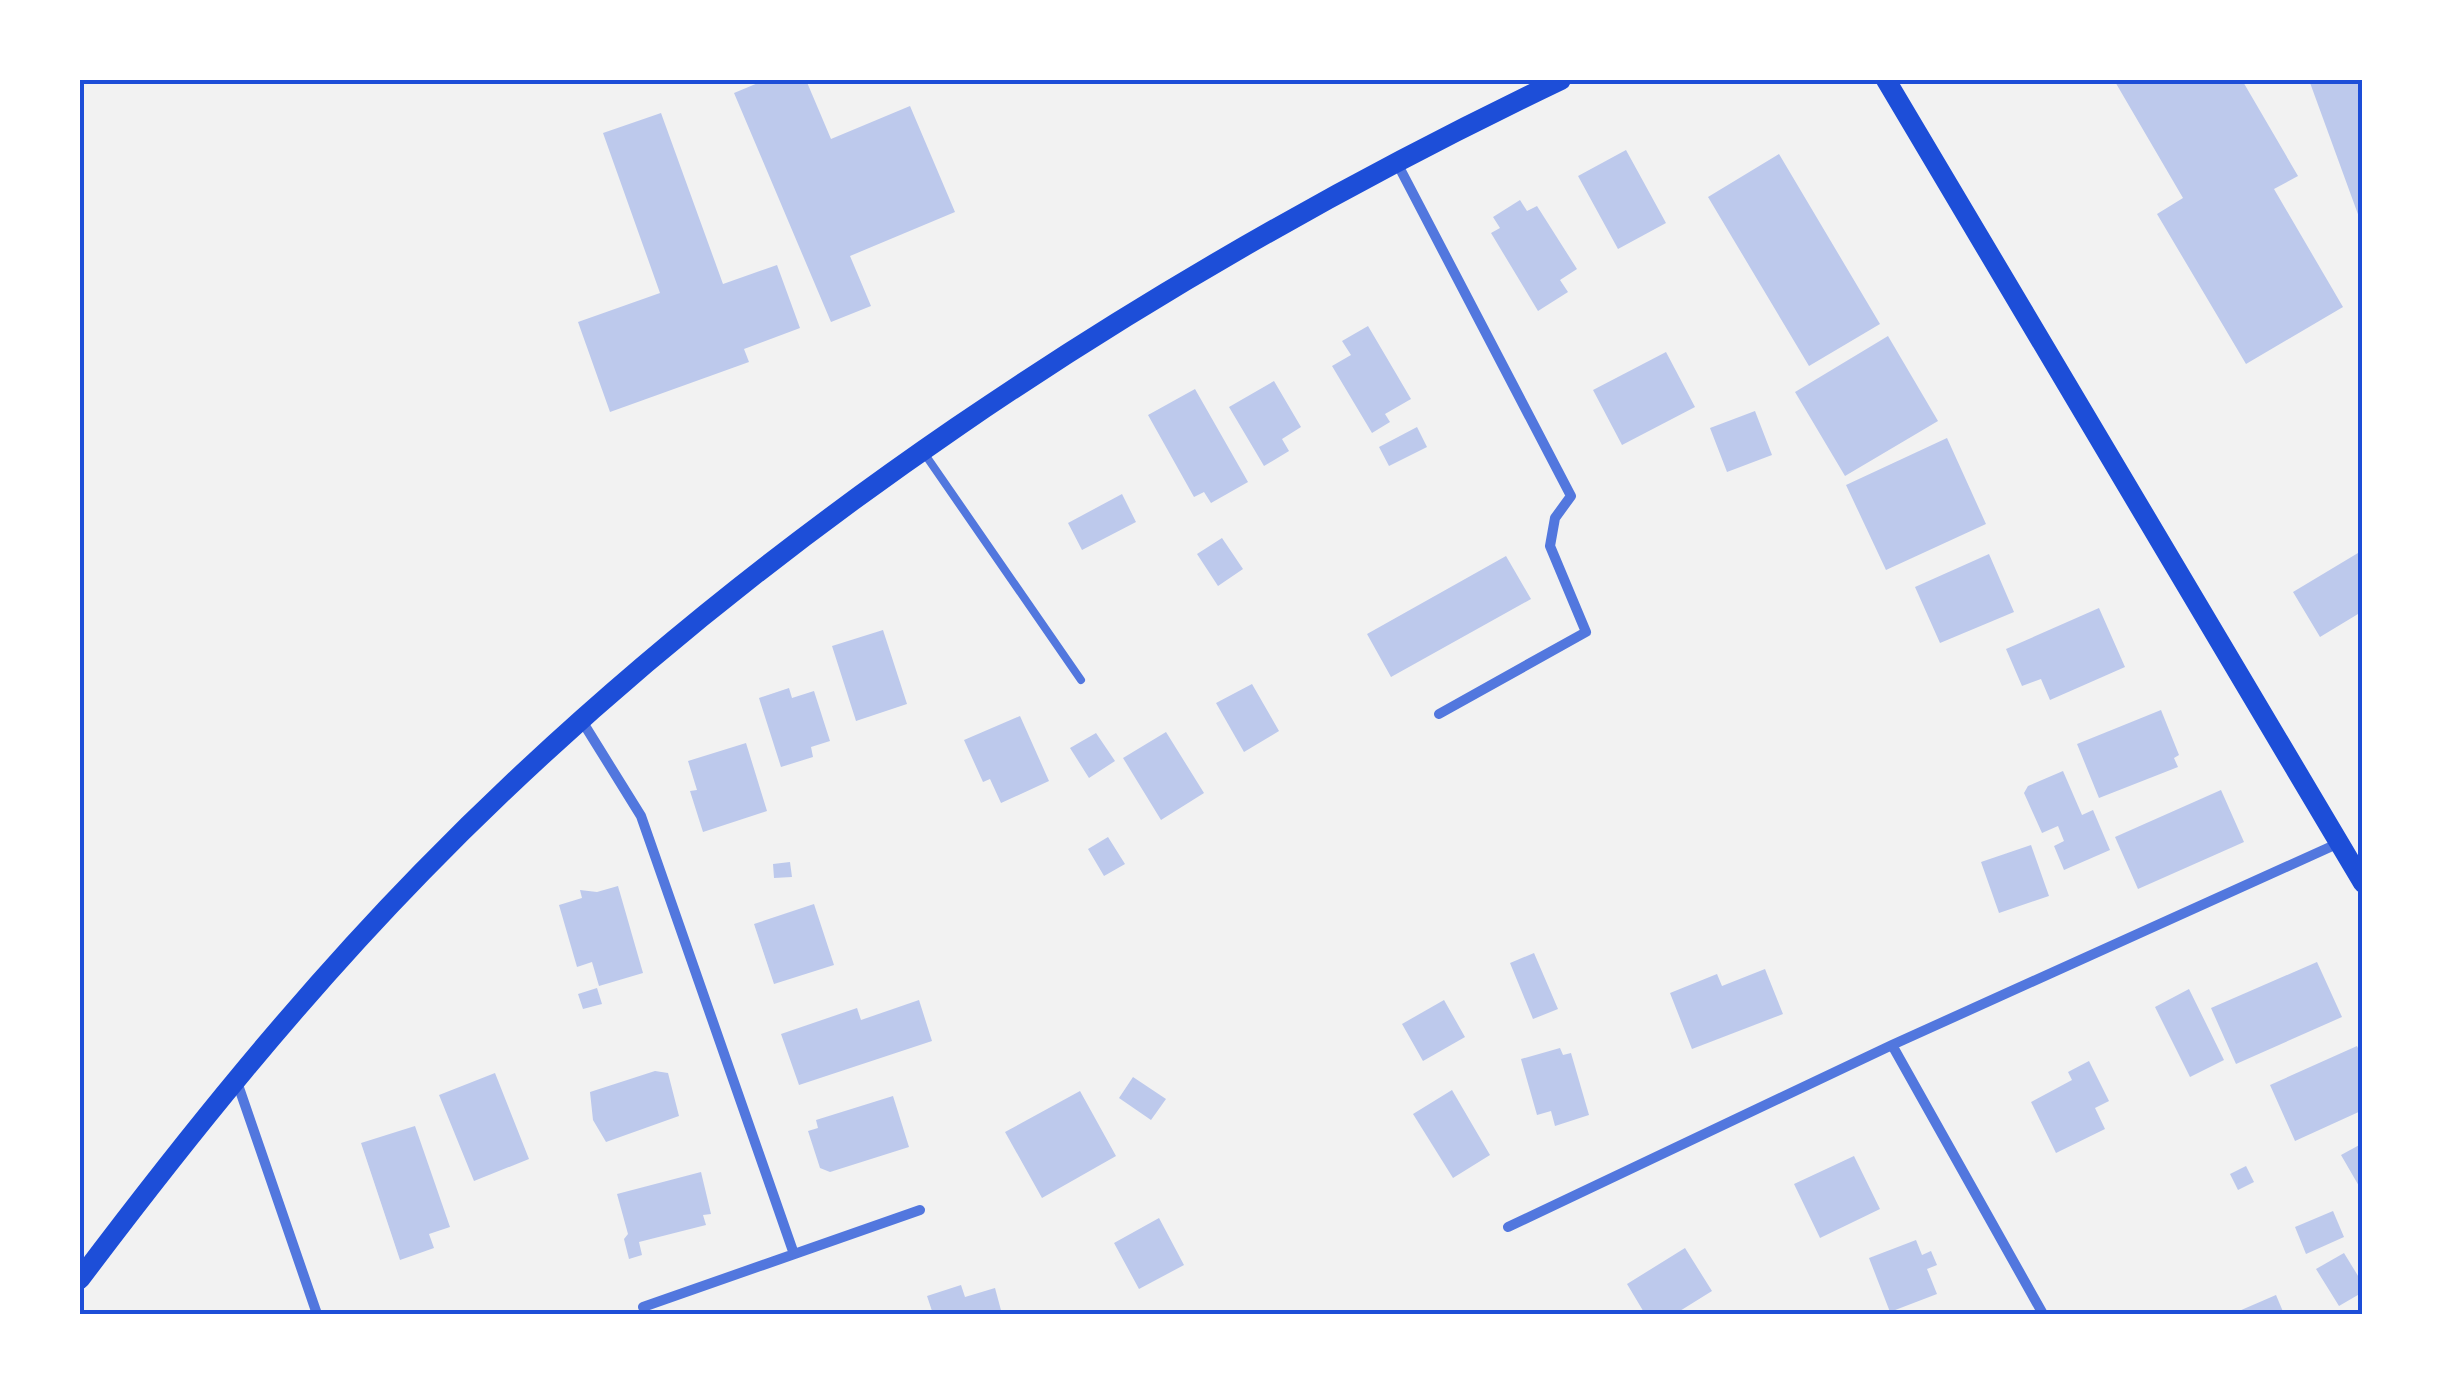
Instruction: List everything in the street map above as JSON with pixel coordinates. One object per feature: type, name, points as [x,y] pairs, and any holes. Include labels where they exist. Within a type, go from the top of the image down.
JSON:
[{"type":"main road","points":[[80,1279],[236,1078],[422,872],[581,720],[716,605],[924,453],[1173,290],[1396,162],[1561,80]]},
{"type":"main road","points":[[1886,80],[2363,884]]},
{"type":"street","points":[[1396,162],[1571,496],[1555,518],[1550,546],[1586,632],[1439,714]]},
{"type":"street","points":[[581,720],[641,816],[794,1254]]},
{"type":"street","points":[[1508,1227],[1892,1046],[2339,844]]},
{"type":"street","points":[[1892,1046],[2044,1314]]},
{"type":"street","points":[[236,1078],[317,1314]]},
{"type":"street","points":[[643,1306],[920,1210]]},
{"type":"lane","points":[[924,453],[1080,680]]},
{"type":"building","points":[[765,80],[806,80],[831,139],[910,106],[955,212],[850,256],[871,306],[831,322],[734,93]]},
{"type":"building","points":[[2114,80],[2242,80],[2298,176],[2274,189],[2343,307],[2246,364],[2157,214],[2183,198]]},
{"type":"building","points":[[2309,80],[2363,80],[2363,228]]},
{"type":"building","points":[[661,113],[723,284],[777,265],[800,328],[744,349],[749,362],[610,412],[578,322],[660,293],[603,133]]},
{"type":"building","points":[[1626,150],[1666,223],[1618,249],[1578,176]]},
{"type":"building","points":[[1779,154],[1880,324],[1809,366],[1708,197]]},
{"type":"building","points":[[1520,200],[1527,211],[1537,206],[1577,269],[1560,280],[1568,292],[1538,311],[1491,233],[1500,228],[1493,217]]},
{"type":"building","points":[[1368,326],[1411,399],[1385,414],[1390,422],[1372,433],[1332,366],[1351,355],[1342,341]]},
{"type":"building","points":[[1888,336],[1938,421],[1845,476],[1795,392]]},
{"type":"building","points":[[1666,352],[1695,407],[1622,445],[1593,390]]},
{"type":"building","points":[[1274,381],[1301,427],[1282,439],[1289,451],[1264,466],[1229,407]]},
{"type":"building","points":[[1195,389],[1248,482],[1211,503],[1204,492],[1194,497],[1148,415]]},
{"type":"building","points":[[1755,411],[1772,455],[1727,472],[1710,428]]},
{"type":"building","points":[[1417,427],[1427,447],[1389,466],[1379,447]]},
{"type":"building","points":[[1947,438],[1986,524],[1886,570],[1846,485]]},
{"type":"building","points":[[1122,494],[1136,522],[1082,550],[1068,523]]},
{"type":"building","points":[[1222,538],[1243,569],[1218,586],[1197,554]]},
{"type":"building","points":[[2363,550],[2363,611],[2320,637],[2293,592]]},
{"type":"building","points":[[1989,554],[2014,612],[1940,643],[1915,587]]},
{"type":"building","points":[[1506,556],[1531,599],[1391,677],[1367,634]]},
{"type":"building","points":[[2099,608],[2125,667],[2050,700],[2041,679],[2022,686],[2006,649]]},
{"type":"building","points":[[883,630],[907,704],[856,721],[832,646]]},
{"type":"building","points":[[1252,684],[1279,731],[1244,752],[1216,703]]},
{"type":"building","points":[[789,688],[792,698],[814,691],[830,741],[811,747],[813,757],[781,767],[759,698]]},
{"type":"building","points":[[2161,710],[2179,755],[2174,758],[2178,767],[2099,798],[2077,744]]},
{"type":"building","points":[[1020,716],[1049,781],[1001,803],[990,779],[983,782],[964,740]]},
{"type":"building","points":[[1166,732],[1204,793],[1161,820],[1123,758]]},
{"type":"building","points":[[1096,733],[1115,761],[1089,778],[1070,748]]},
{"type":"building","points":[[746,743],[767,811],[703,832],[690,791],[697,790],[688,761]]},
{"type":"building","points":[[2063,771],[2082,815],[2093,810],[2110,850],[2064,870],[2054,846],[2064,841],[2058,826],[2042,833],[2024,793],[2028,786]]},
{"type":"building","points":[[2221,790],[2244,842],[2138,889],[2115,837]]},
{"type":"building","points":[[1108,837],[1125,864],[1104,876],[1088,849]]},
{"type":"building","points":[[2031,845],[2049,896],[1999,913],[1981,862]]},
{"type":"building","points":[[790,862],[792,877],[774,878],[773,864]]},
{"type":"building","points":[[618,886],[643,973],[599,986],[592,962],[577,967],[559,905],[582,898],[580,890],[597,892]]},
{"type":"building","points":[[814,904],[834,965],[774,984],[754,924]]},
{"type":"building","points":[[1534,953],[1558,1009],[1533,1019],[1510,963]]},
{"type":"building","points":[[2317,962],[2342,1017],[2236,1064],[2211,1008]]},
{"type":"building","points":[[1765,969],[1783,1014],[1692,1049],[1670,993],[1717,974],[1722,986]]},
{"type":"building","points":[[597,988],[602,1004],[583,1009],[578,994]]},
{"type":"building","points":[[2189,989],[2224,1060],[2190,1077],[2155,1007]]},
{"type":"building","points":[[919,1000],[932,1041],[799,1085],[781,1034],[857,1008],[861,1020]]},
{"type":"building","points":[[1444,1000],[1465,1037],[1423,1061],[1402,1024]]},
{"type":"building","points":[[2357,1046],[2363,1059],[2363,1110],[2295,1141],[2270,1085]]},
{"type":"building","points":[[1560,1048],[1563,1055],[1571,1053],[1589,1115],[1555,1126],[1551,1111],[1537,1115],[1521,1059]]},
{"type":"building","points":[[2089,1061],[2109,1101],[2095,1108],[2105,1129],[2056,1153],[2031,1102],[2072,1080],[2068,1072]]},
{"type":"building","points":[[655,1071],[668,1073],[679,1116],[606,1142],[593,1120],[590,1092]]},
{"type":"building","points":[[495,1073],[529,1159],[474,1181],[439,1095]]},
{"type":"building","points":[[1133,1077],[1166,1099],[1151,1120],[1119,1098]]},
{"type":"building","points":[[1452,1090],[1490,1155],[1453,1178],[1413,1114]]},
{"type":"building","points":[[1080,1091],[1116,1156],[1042,1198],[1005,1132]]},
{"type":"building","points":[[893,1096],[909,1147],[830,1172],[820,1168],[808,1131],[818,1128],[816,1120]]},
{"type":"building","points":[[415,1126],[450,1227],[429,1234],[434,1248],[400,1260],[361,1143]]},
{"type":"building","points":[[2363,1143],[2363,1193],[2341,1155]]},
{"type":"building","points":[[1854,1156],[1880,1209],[1820,1238],[1794,1184]]},
{"type":"building","points":[[2246,1166],[2254,1182],[2238,1190],[2230,1174]]},
{"type":"building","points":[[701,1172],[711,1214],[703,1215],[706,1225],[639,1242],[642,1255],[629,1259],[624,1239],[628,1234],[617,1194]]},
{"type":"building","points":[[2333,1211],[2344,1237],[2306,1254],[2295,1227]]},
{"type":"building","points":[[1159,1218],[1184,1265],[1139,1289],[1114,1243]]},
{"type":"building","points":[[1916,1240],[1922,1255],[1931,1251],[1937,1265],[1927,1269],[1937,1294],[1890,1312],[1869,1258]]},
{"type":"building","points":[[1685,1248],[1712,1291],[1675,1314],[1645,1314],[1627,1284]]},
{"type":"building","points":[[2344,1253],[2363,1284],[2363,1292],[2339,1306],[2316,1269]]},
{"type":"building","points":[[961,1285],[965,1297],[995,1288],[1002,1314],[933,1314],[927,1296]]},
{"type":"building","points":[[2276,1295],[2284,1314],[2232,1314]]}]
